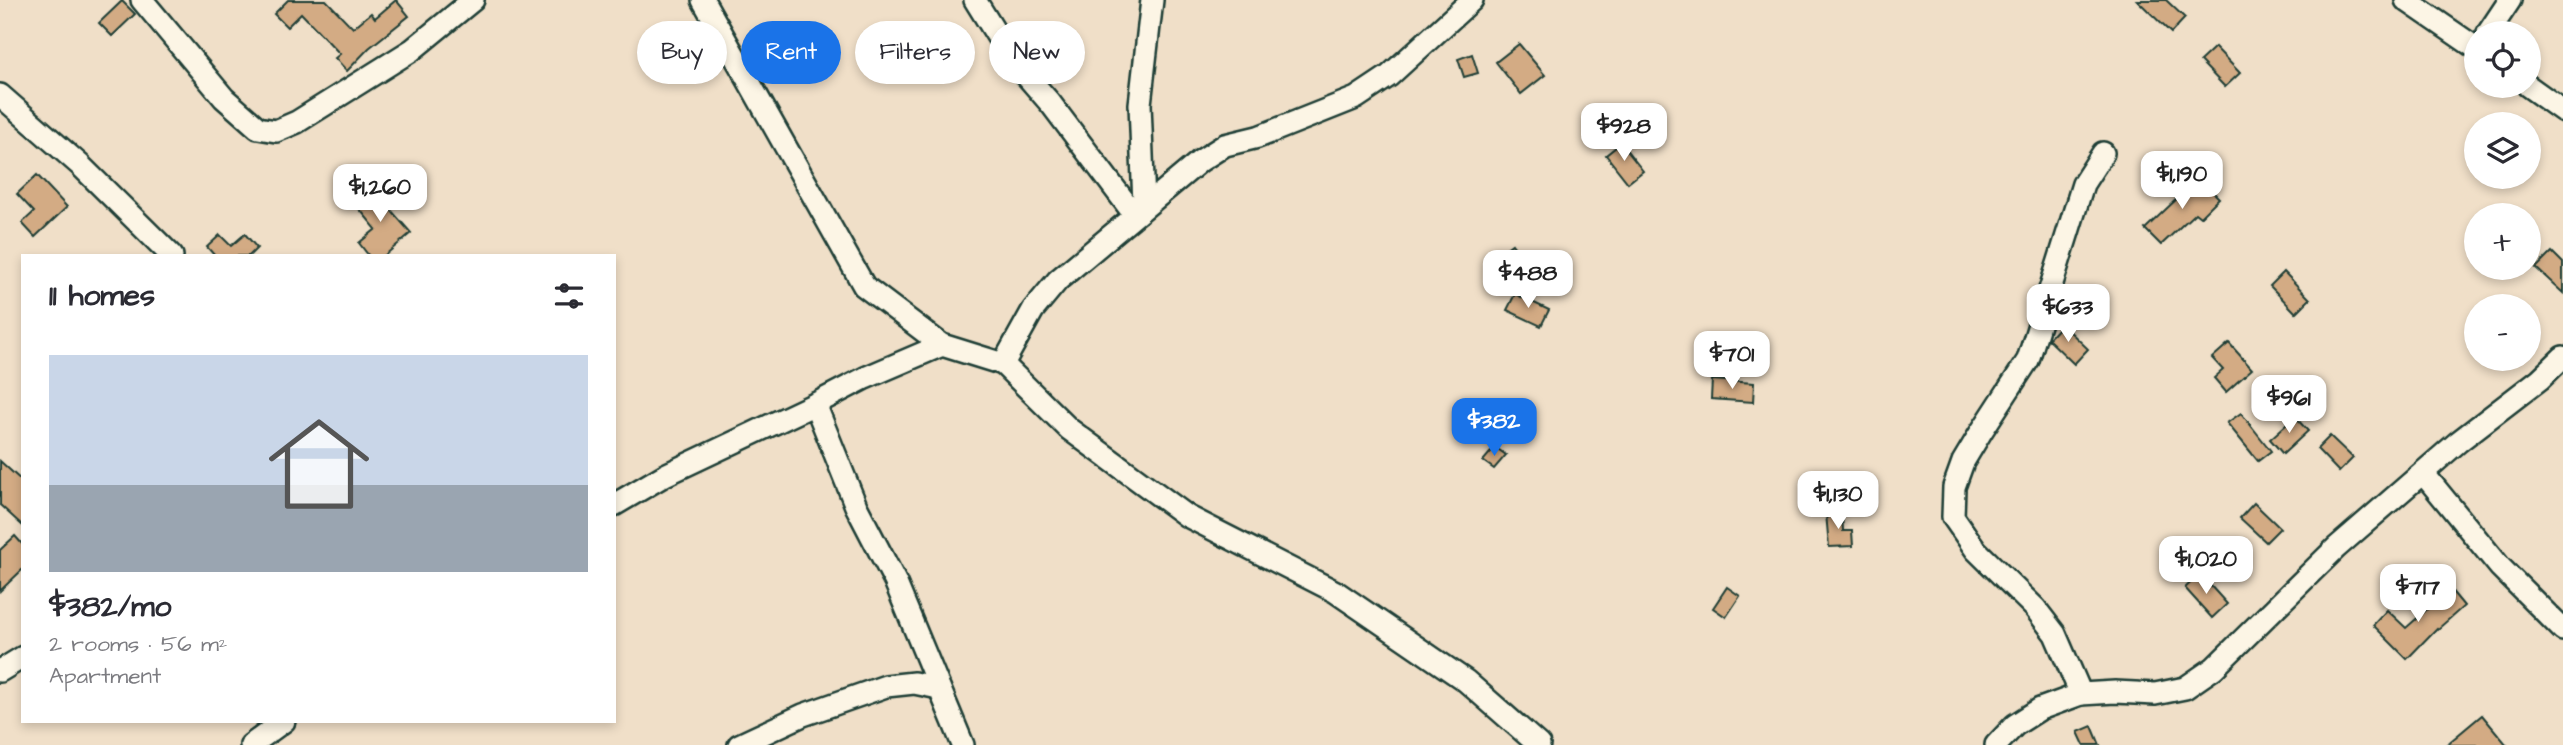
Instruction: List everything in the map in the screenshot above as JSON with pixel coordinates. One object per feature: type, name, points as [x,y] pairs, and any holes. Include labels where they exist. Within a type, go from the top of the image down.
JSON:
[{"type":"street","points":[[142,0],[224,98],[258,128],[276,131],[297,122],[412,50],[473,0]]},
{"type":"street","points":[[703,0],[864,286],[942,345],[1003,364],[1069,429],[1187,516],[1336,592],[1466,681],[1539,745]]},
{"type":"street","points":[[975,0],[1011,58],[1139,210]]},
{"type":"street","points":[[1139,210],[1140,104],[1152,0]]},
{"type":"street","points":[[1003,364],[1033,310],[1058,280],[1200,161],[1225,145],[1258,137],[1356,98],[1389,76],[1472,0]]},
{"type":"street","points":[[2406,0],[2464,40]]},
{"type":"street","points":[[2496,21],[2510,0]]},
{"type":"street","points":[[0,95],[80,165],[170,254]]},
{"type":"street","points":[[2541,95],[2563,111]]},
{"type":"street","points":[[2081,694],[2055,634],[2035,608],[1976,550],[1953,517],[1954,488],[1963,462],[2028,360],[2083,184],[2103,153]]},
{"type":"street","points":[[616,504],[665,475],[865,378],[942,345]]},
{"type":"street","points":[[1996,745],[2015,725],[2040,709],[2081,694],[2155,694],[2185,688],[2214,668],[2336,548],[2458,442],[2561,363]]},
{"type":"street","points":[[815,404],[856,506],[895,581],[963,745]]},
{"type":"street","points":[[2423,473],[2500,567],[2563,630]]},
{"type":"street","points":[[0,671],[21,657]]},
{"type":"street","points":[[739,745],[803,715],[886,686],[914,683],[939,688]]},
{"type":"street","points":[[251,745],[281,723]]},
{"type":"building","points":[[288,0],[326,0],[353,28],[371,13],[375,18],[396,0],[409,16],[369,48],[347,71],[335,58],[340,54],[301,13],[287,27],[274,14]]},
{"type":"building","points":[[2137,0],[2166,0],[2185,18],[2171,33]]},
{"type":"building","points":[[122,1],[135,14],[112,36],[99,23]]},
{"type":"building","points":[[1519,44],[1545,75],[1521,94],[1496,62]]},
{"type":"building","points":[[2215,47],[2240,73],[2225,87],[2200,61]]},
{"type":"building","points":[[1472,54],[1478,73],[1464,77],[1458,59]]},
{"type":"building","points":[[1621,143],[1643,171],[1628,183],[1606,155]]},
{"type":"building","points":[[37,175],[67,207],[35,237],[22,223],[34,212],[17,194]]},
{"type":"building","points":[[2199,178],[2219,198],[2200,217],[2195,213],[2161,245],[2145,229]]},
{"type":"building","points":[[369,185],[411,233],[386,254],[367,254],[359,243],[376,229],[352,200]]},
{"type":"building","points":[[245,234],[257,248],[251,254],[213,254],[207,247],[220,235],[231,246]]},
{"type":"building","points":[[1512,244],[1535,275],[1521,286],[1497,255]]},
{"type":"building","points":[[2552,252],[2563,263],[2563,293],[2541,273],[2541,263]]},
{"type":"building","points":[[2284,272],[2310,299],[2296,313],[2270,286]]},
{"type":"building","points":[[1515,294],[1549,310],[1541,326],[1507,310]]},
{"type":"building","points":[[2062,324],[2088,349],[2074,364],[2048,339]]},
{"type":"building","points":[[2229,343],[2252,369],[2226,392],[2214,378],[2223,370],[2212,358]]},
{"type":"building","points":[[1712,380],[1754,383],[1753,402],[1711,399]]},
{"type":"building","points":[[2241,413],[2271,451],[2258,461],[2227,423]]},
{"type":"building","points":[[2295,417],[2308,431],[2283,454],[2270,439]]},
{"type":"building","points":[[2330,436],[2353,458],[2339,472],[2317,449]]},
{"type":"building","points":[[1495,447],[1506,455],[1494,469],[1483,461]]},
{"type":"building","points":[[0,461],[21,480],[21,524],[0,505]]},
{"type":"building","points":[[2254,503],[2280,528],[2266,542],[2240,518]]},
{"type":"building","points":[[1842,512],[1843,531],[1852,531],[1853,546],[1829,547],[1826,513]]},
{"type":"building","points":[[15,536],[21,543],[21,571],[0,591],[0,550]]},
{"type":"building","points":[[2200,574],[2227,604],[2212,618],[2185,588]]},
{"type":"building","points":[[1727,587],[1740,596],[1726,617],[1713,608]]},
{"type":"building","points":[[2450,589],[2464,606],[2437,628],[2407,659],[2373,625],[2387,610],[2406,628]]},
{"type":"building","points":[[2482,715],[2507,745],[2446,745]]},
{"type":"building","points":[[2092,726],[2100,745],[2084,745],[2078,732]]}]
